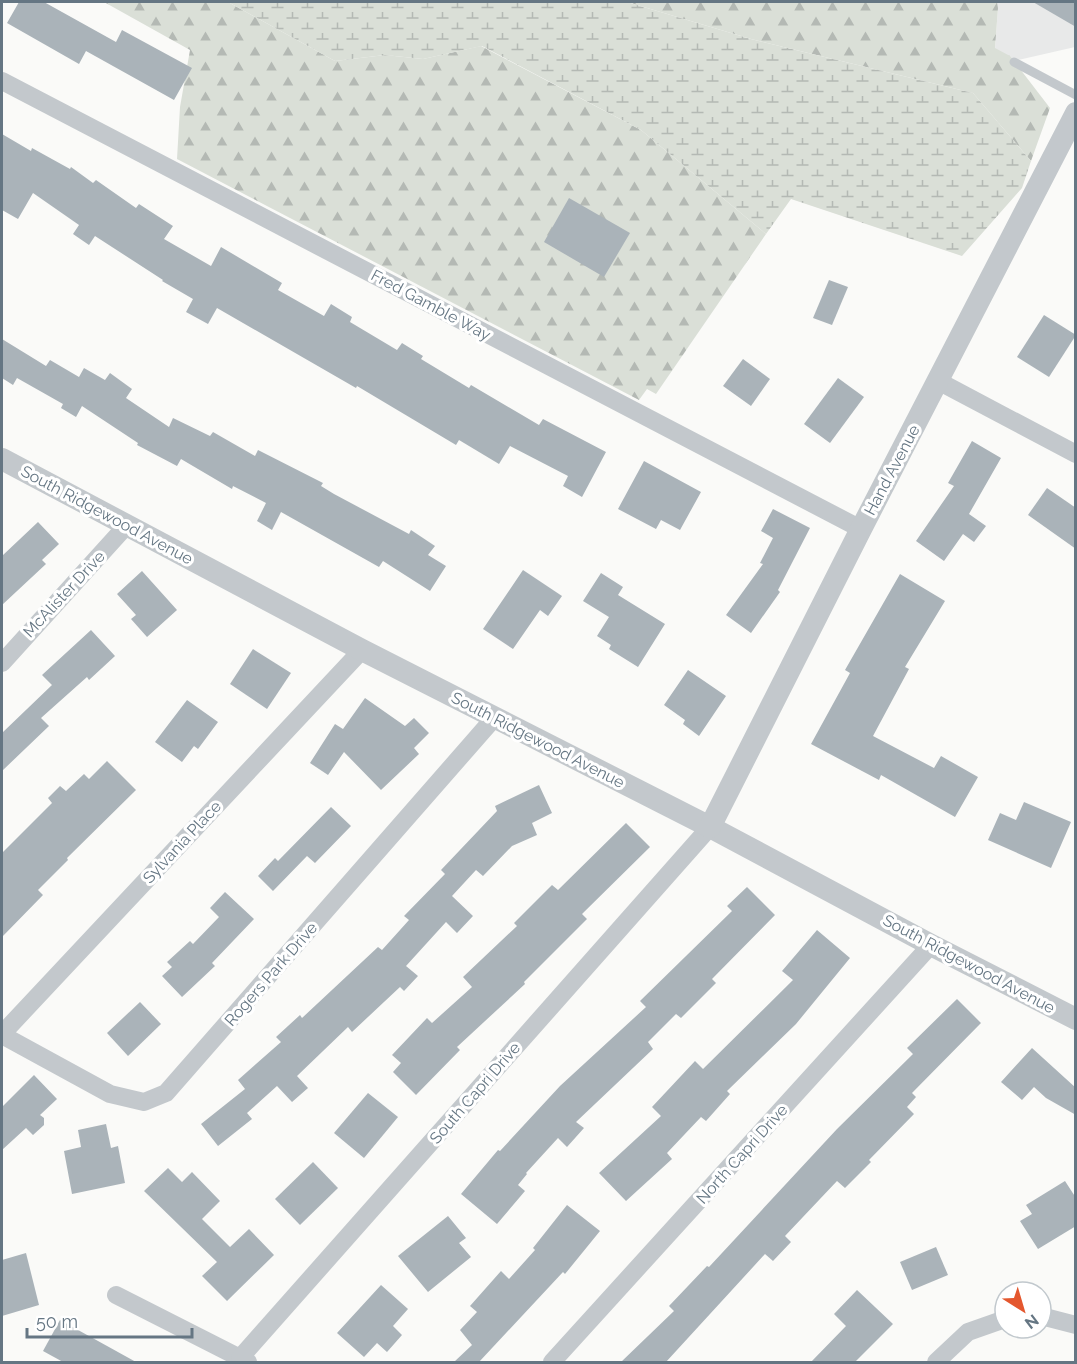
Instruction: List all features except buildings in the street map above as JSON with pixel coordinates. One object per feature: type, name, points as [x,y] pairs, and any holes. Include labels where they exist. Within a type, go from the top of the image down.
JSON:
[{"type":"street","name":"Fred Gamble Way","points":[[2,81],[861,529]]},
{"type":"street","name":"Hand Avenue","points":[[710,827],[1076,113]]},
{"type":"street","points":[[938,381],[1076,454]]},
{"type":"street","name":"South Ridgewood Avenue","points":[[2,459],[362,650],[710,827],[931,945],[1076,1019]]},
{"type":"street","name":"McAlister Drive","points":[[2,663],[128,525]]},
{"type":"street","name":"Sylvania Place","points":[[2,1034],[362,650]]},
{"type":"street","name":"Rogers Park Drive","points":[[2,1034],[110,1094],[144,1102],[166,1093],[495,717]]},
{"type":"street","name":"South Capri Drive","points":[[244,1360],[710,827]]},
{"type":"street","name":"North Capri Drive","points":[[552,1362],[931,945]]},
{"type":"street","points":[[116,1294],[244,1360]]},
{"type":"street","points":[[1067,1323],[1076,1310]]},
{"type":"street","points":[[936,1362],[968,1332],[993,1323]]},
{"type":"lane","points":[[1014,62],[1076,95]]},
{"type":"shaded area","points":[[997,2],[1075,2],[1075,47],[1014,61],[995,49]]},
{"type":"green space","points":[[104,2],[228,2],[335,61],[385,55],[423,59],[481,46],[641,130],[766,234],[656,394],[647,389],[639,400],[177,159],[180,107],[190,50]]},
{"type":"green space","points":[[228,2],[627,2],[751,39],[973,93],[1031,161],[1022,188],[962,256],[791,199],[766,234],[641,130],[482,46],[423,59],[385,55],[335,61]]},
{"type":"green space","points":[[627,2],[997,2],[995,48],[1010,56],[1050,108],[1031,161],[973,93],[751,39]]}]
